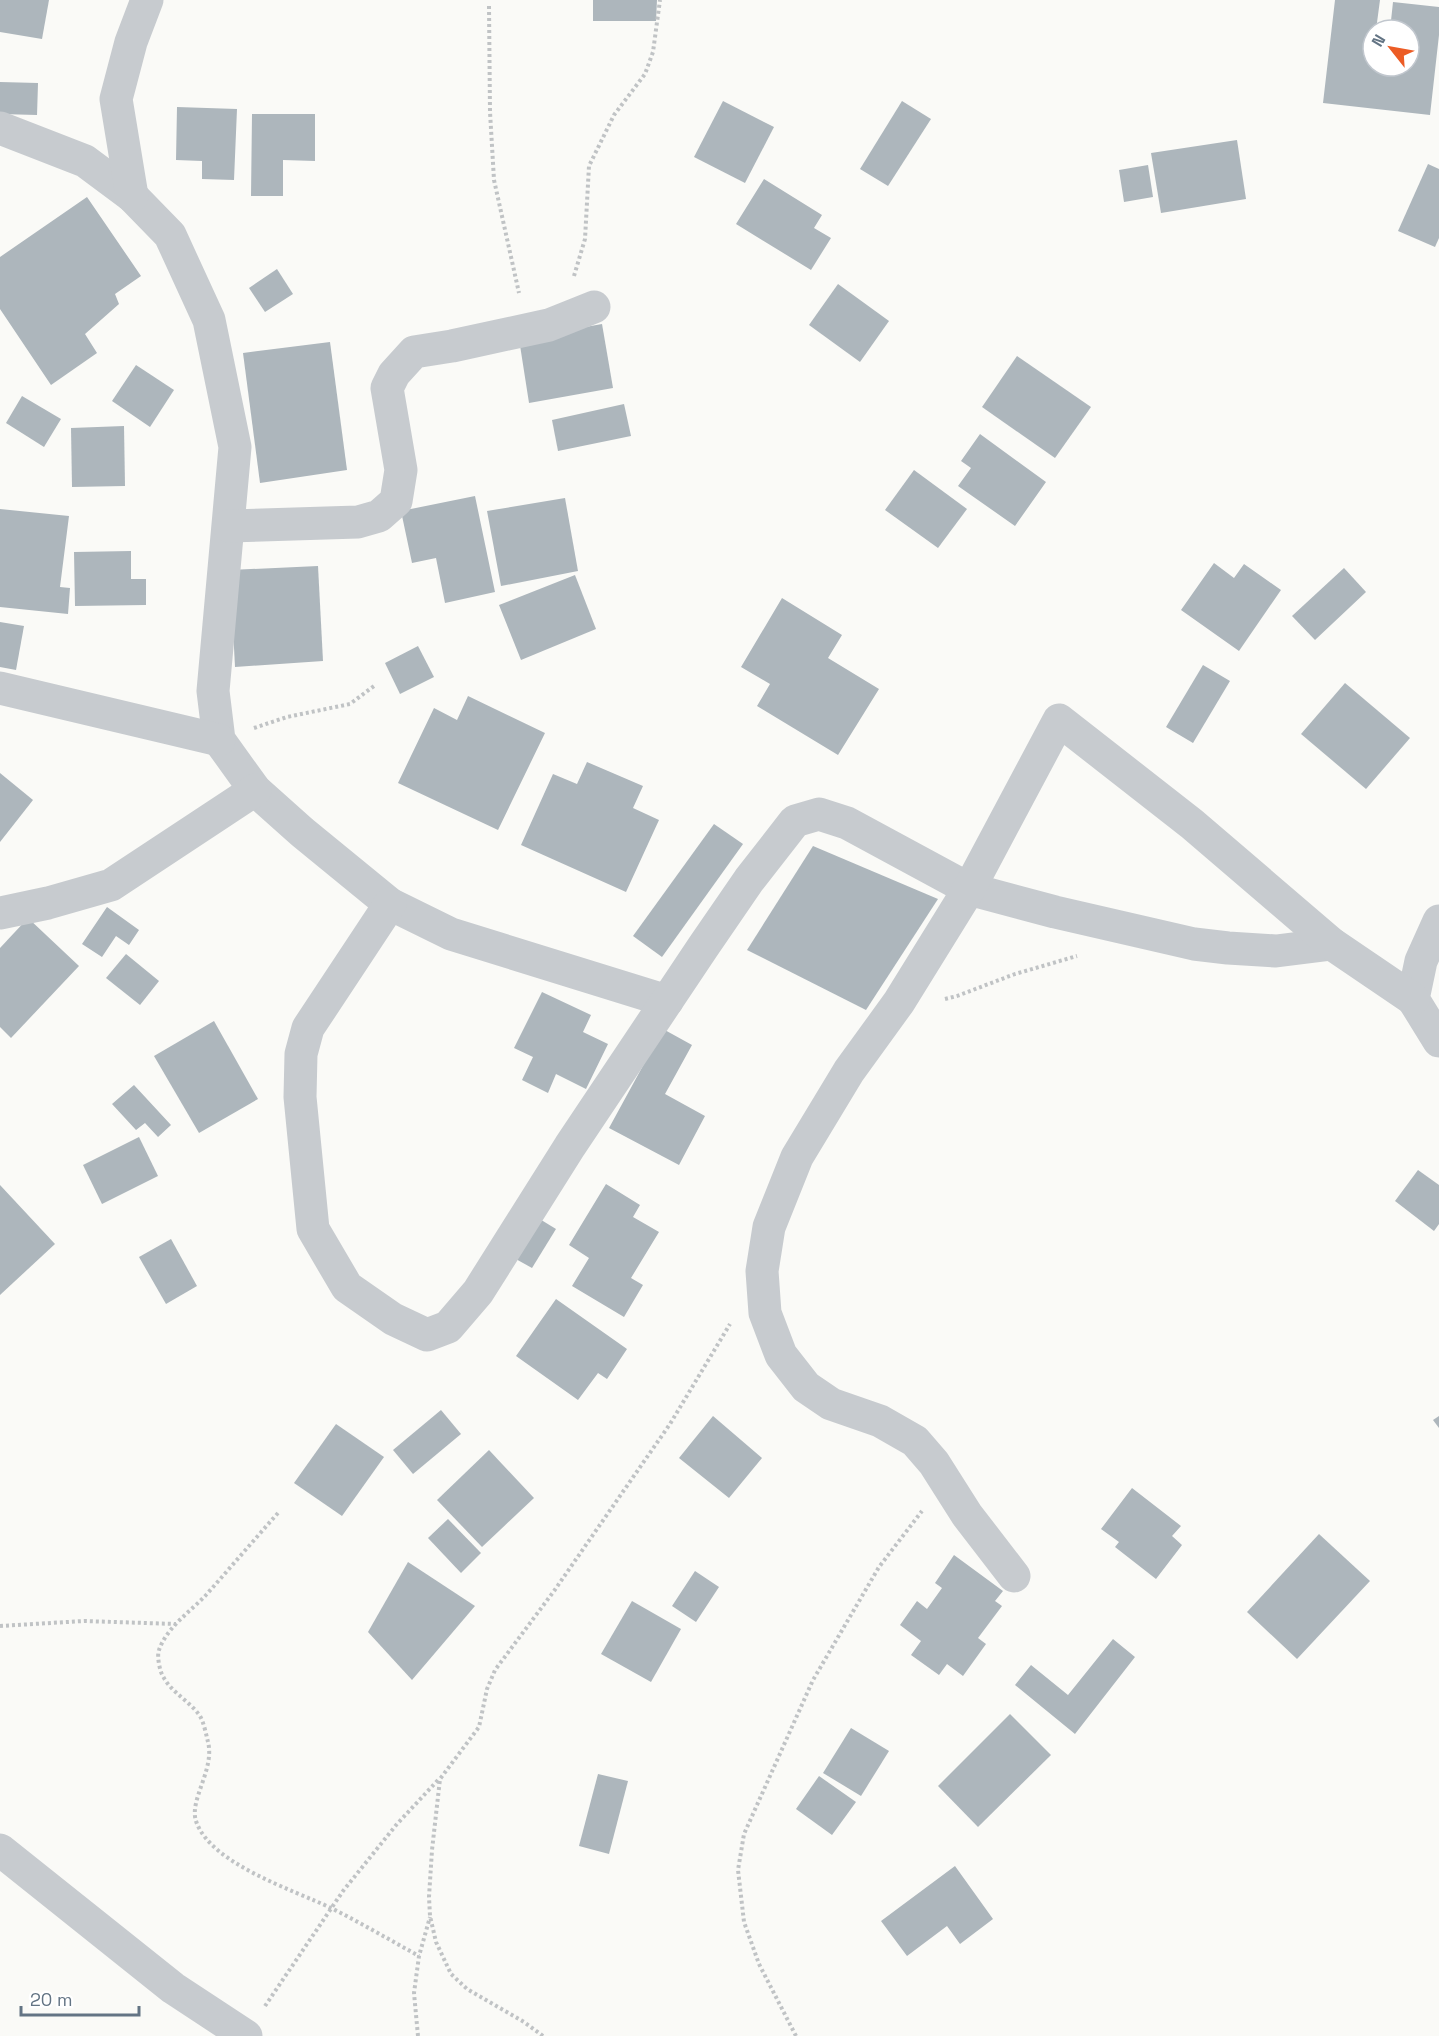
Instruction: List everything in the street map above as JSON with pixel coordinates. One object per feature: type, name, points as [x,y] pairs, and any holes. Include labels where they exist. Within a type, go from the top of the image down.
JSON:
[{"type":"street","points":[[132,196],[116,99],[131,42],[147,0]]},
{"type":"street","points":[[0,128],[85,161],[132,196],[170,235],[208,320],[235,447],[213,691],[219,740],[255,790],[390,904],[451,934],[667,1001]]},
{"type":"street","points":[[229,526],[358,522],[379,516],[396,501],[401,470],[387,388],[394,374],[414,352],[537,327],[594,307]]},
{"type":"street","points":[[0,688],[219,740]]},
{"type":"street","points":[[1014,1576],[967,1515],[934,1463],[915,1442],[880,1421],[831,1404],[806,1387],[781,1355],[765,1313],[762,1272],[769,1227],[797,1158],[849,1071],[899,1002],[969,889],[1059,720],[1192,824],[1332,944],[1413,999],[1439,1041]]},
{"type":"street","points":[[0,912],[48,903],[111,885],[255,790]]},
{"type":"street","points":[[390,904],[308,1028],[301,1054],[300,1096],[313,1229],[347,1287],[393,1319],[427,1335],[448,1327],[478,1292],[570,1146],[667,1001],[749,880],[795,821],[819,814],[847,823],[969,889],[1055,912],[1194,944],[1276,951],[1332,944]]},
{"type":"street","points":[[1413,999],[1421,961],[1439,921]]},
{"type":"street","points":[[0,1850],[173,1988],[246,2036]]},
{"type":"path","points":[[537,327],[567,293],[585,239],[589,166],[614,115],[645,74],[653,52],[660,0]]},
{"type":"path","points":[[489,6],[490,112],[494,180],[537,327]]},
{"type":"path","points":[[219,740],[287,717],[350,704],[374,686]]},
{"type":"path","points":[[899,1002],[938,1001],[1015,974],[1081,955]]},
{"type":"path","points":[[246,2036],[331,1908],[397,1824],[440,1779],[479,1727],[487,1689],[495,1670],[554,1591],[670,1424],[731,1322]]},
{"type":"path","points":[[796,2036],[759,1964],[744,1922],[738,1870],[744,1834],[813,1680],[879,1568],[946,1481]]},
{"type":"path","points":[[278,1513],[204,1597],[176,1624],[163,1641],[158,1653],[161,1672],[174,1691],[200,1715],[209,1746],[208,1771],[197,1799],[196,1821],[207,1839],[225,1856],[249,1871],[331,1908],[419,1956]]},
{"type":"path","points":[[0,1626],[84,1621],[176,1624]]},
{"type":"path","points":[[440,1779],[429,1897],[430,1916],[436,1942],[451,1974],[467,1989],[524,2022],[543,2036]]},
{"type":"path","points":[[418,2036],[414,1993],[419,1956],[430,1916]]},
{"type":"building","points":[[0,0],[49,0],[42,39],[0,32]]},
{"type":"building","points":[[593,0],[657,0],[656,21],[593,21]]},
{"type":"building","points":[[1335,0],[1380,0],[1378,18],[1361,18],[1361,78],[1421,78],[1421,18],[1391,18],[1393,2],[1439,7],[1439,35],[1430,115],[1323,103]]},
{"type":"building","points":[[0,82],[38,83],[37,115],[0,114]]},
{"type":"building","points":[[723,101],[774,127],[745,183],[694,157]]},
{"type":"building","points":[[902,101],[931,119],[888,186],[860,169]]},
{"type":"building","points":[[177,107],[237,109],[234,180],[202,179],[202,161],[176,160]]},
{"type":"building","points":[[252,114],[315,114],[315,161],[283,160],[283,196],[251,196]]},
{"type":"building","points":[[1237,140],[1246,199],[1161,213],[1151,153]]},
{"type":"building","points":[[1428,164],[1439,169],[1439,238],[1435,247],[1398,231]]},
{"type":"building","points":[[1148,165],[1153,197],[1124,202],[1119,170]]},
{"type":"building","points":[[764,179],[822,215],[814,228],[831,238],[811,270],[736,224]]},
{"type":"building","points":[[87,197],[141,276],[115,294],[119,304],[85,334],[97,353],[51,385],[0,309],[0,257]]},
{"type":"building","points":[[277,269],[293,294],[265,312],[249,288]]},
{"type":"building","points":[[838,284],[889,321],[860,362],[809,325]]},
{"type":"building","points":[[602,324],[613,388],[529,403],[519,339]]},
{"type":"building","points":[[330,342],[347,470],[260,483],[243,353]]},
{"type":"building","points":[[1017,356],[1091,407],[1055,458],[982,407]]},
{"type":"building","points":[[136,365],[174,390],[150,427],[112,401]]},
{"type":"building","points":[[22,396],[61,419],[44,447],[6,423]]},
{"type":"building","points":[[624,404],[631,436],[558,451],[552,420]]},
{"type":"building","points":[[124,426],[125,486],[72,487],[71,428]]},
{"type":"building","points":[[980,434],[1046,482],[1015,526],[958,486],[971,468],[961,461]]},
{"type":"building","points":[[914,470],[967,509],[938,548],[885,510]]},
{"type":"building","points":[[475,496],[495,592],[445,603],[436,558],[412,563],[401,511]]},
{"type":"building","points":[[565,498],[578,571],[501,586],[487,511]]},
{"type":"building","points":[[0,509],[69,516],[60,587],[70,588],[68,614],[0,607]]},
{"type":"building","points":[[131,551],[131,579],[146,579],[146,605],[75,606],[74,552]]},
{"type":"building","points":[[1214,563],[1234,578],[1244,564],[1281,590],[1239,651],[1181,610]]},
{"type":"building","points":[[318,566],[323,661],[235,667],[230,570]]},
{"type":"building","points":[[1344,568],[1366,592],[1315,640],[1292,616]]},
{"type":"building","points":[[575,575],[596,629],[521,660],[499,605]]},
{"type":"building","points":[[782,598],[842,635],[828,658],[879,689],[838,755],[757,706],[770,684],[741,667]]},
{"type":"building","points":[[0,622],[24,626],[16,670],[0,667]]},
{"type":"building","points":[[418,646],[434,677],[400,694],[385,663]]},
{"type":"building","points":[[1203,665],[1230,681],[1193,743],[1166,727]]},
{"type":"building","points":[[1345,683],[1410,738],[1366,789],[1301,734]]},
{"type":"building","points":[[468,696],[545,733],[498,830],[398,783],[434,708],[457,720]]},
{"type":"building","points":[[587,762],[643,786],[633,808],[659,820],[626,892],[521,845],[553,774],[577,784]]},
{"type":"building","points":[[0,773],[33,800],[0,842]]},
{"type":"building","points":[[714,824],[743,844],[662,957],[633,936]]},
{"type":"building","points":[[813,846],[938,899],[866,1010],[747,950]]},
{"type":"building","points":[[107,907],[139,930],[129,945],[116,936],[102,957],[82,944]]},
{"type":"building","points":[[28,918],[79,966],[11,1038],[0,1027],[0,948]]},
{"type":"building","points":[[126,954],[159,981],[140,1005],[106,978]]},
{"type":"building","points":[[542,992],[591,1015],[583,1032],[608,1044],[586,1089],[556,1074],[548,1093],[522,1080],[533,1057],[514,1048]]},
{"type":"building","points":[[214,1021],[258,1099],[199,1133],[154,1056]]},
{"type":"building","points":[[663,1029],[692,1045],[665,1094],[705,1116],[679,1165],[609,1128]]},
{"type":"building","points":[[134,1085],[171,1125],[158,1137],[145,1123],[136,1130],[112,1104]]},
{"type":"building","points":[[139,1137],[158,1176],[102,1204],[83,1165]]},
{"type":"building","points":[[1418,1170],[1439,1185],[1439,1224],[1434,1231],[1395,1201]]},
{"type":"building","points":[[606,1184],[640,1205],[633,1217],[659,1232],[631,1278],[643,1285],[624,1317],[572,1286],[589,1258],[569,1245]]},
{"type":"building","points":[[0,1185],[55,1244],[0,1295]]},
{"type":"building","points":[[538,1218],[556,1229],[532,1268],[514,1258]]},
{"type":"building","points":[[171,1239],[197,1286],[166,1304],[139,1257]]},
{"type":"building","points":[[556,1299],[627,1349],[607,1379],[598,1373],[578,1400],[516,1356]]},
{"type":"building","points":[[441,1410],[461,1434],[413,1474],[393,1450]]},
{"type":"building","points":[[713,1416],[762,1458],[729,1498],[679,1458]]},
{"type":"building","points":[[1439,1416],[1439,1428],[1433,1420]]},
{"type":"building","points":[[336,1424],[384,1457],[342,1516],[294,1483]]},
{"type":"building","points":[[489,1450],[534,1498],[482,1547],[437,1500]]},
{"type":"building","points":[[1132,1488],[1181,1526],[1172,1536],[1182,1545],[1156,1579],[1115,1547],[1119,1542],[1101,1529]]},
{"type":"building","points":[[448,1519],[481,1553],[461,1573],[428,1538]]},
{"type":"building","points":[[1319,1534],[1370,1581],[1297,1659],[1247,1612]]},
{"type":"building","points":[[954,1555],[1003,1591],[995,1601],[1002,1606],[978,1638],[986,1644],[963,1676],[947,1664],[939,1675],[911,1655],[921,1641],[900,1625],[917,1601],[927,1609],[942,1588],[935,1583]]},
{"type":"building","points":[[408,1562],[475,1606],[412,1680],[368,1632]]},
{"type":"building","points":[[695,1571],[719,1587],[696,1622],[672,1606]]},
{"type":"building","points":[[632,1601],[681,1629],[651,1682],[601,1654]]},
{"type":"building","points":[[1113,1639],[1135,1657],[1075,1734],[1015,1685],[1031,1665],[1068,1695]]},
{"type":"building","points":[[1010,1714],[1051,1755],[978,1827],[938,1786]]},
{"type":"building","points":[[851,1728],[889,1751],[861,1796],[823,1773]]},
{"type":"building","points":[[598,1774],[628,1781],[609,1854],[579,1846]]},
{"type":"building","points":[[819,1776],[856,1802],[832,1835],[796,1809]]},
{"type":"building","points":[[955,1866],[993,1919],[960,1944],[947,1926],[907,1956],[881,1921]]}]
